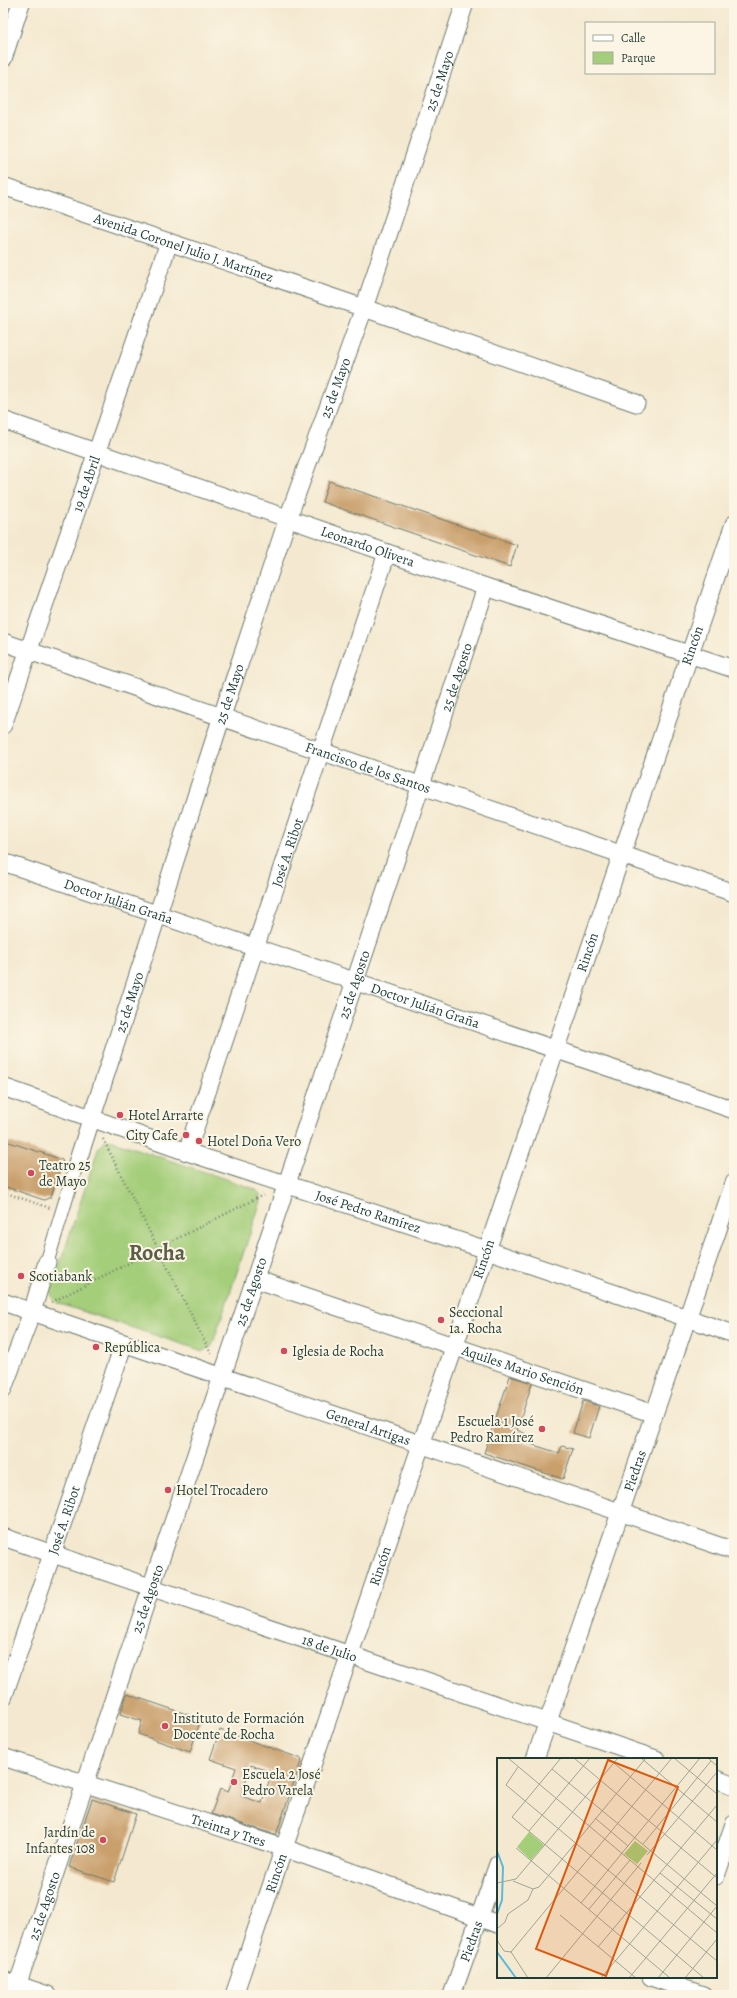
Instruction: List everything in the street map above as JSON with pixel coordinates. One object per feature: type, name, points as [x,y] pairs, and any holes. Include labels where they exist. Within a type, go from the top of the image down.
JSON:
[{"type":"street","points":[[3,59],[22,3]]},
{"type":"street","name":"25 de Mayo","points":[[3,1389],[32,1312],[92,1117],[288,518],[364,308],[465,3]]},
{"type":"street","name":"Avenida Coronel Julio J. Martínez","points":[[3,186],[364,308],[636,403]]},
{"type":"street","name":"19 de Abril","points":[[3,725],[169,242]]},
{"type":"street","name":"Leonardo Olivera","points":[[3,420],[486,587],[734,669]]},
{"type":"street","name":"Rincón","points":[[234,1995],[420,1445],[455,1346],[620,853],[734,524]]},
{"type":"street","name":"José A. Ribot","points":[[187,1152],[387,553]]},
{"type":"street","name":"25 de Agosto","points":[[11,1986],[83,1784],[223,1376],[486,587]]},
{"type":"street","name":"Francisco de los Santos","points":[[3,642],[734,893]]},
{"type":"street","name":"Doctor Julián Graña","points":[[3,862],[734,1110]]},
{"type":"street","name":"José Pedro Ramírez","points":[[3,1087],[92,1117],[187,1152],[287,1183],[734,1334]]},
{"type":"street","name":"Piedras","points":[[535,1758],[734,1183]]},
{"type":"street","name":"Aquiles Mario Sención","points":[[255,1279],[654,1414]]},
{"type":"street","name":"General Artigas","points":[[3,1302],[734,1551]]},
{"type":"street","name":"José A. Ribot","points":[[3,1698],[124,1343]]},
{"type":"street","name":"18 de Julio","points":[[3,1537],[653,1758]]},
{"type":"street","name":"Treinta y Tres","points":[[3,1757],[284,1848],[497,1924]]},
{"type":"street","points":[[717,1779],[734,1786]]},
{"type":"street","points":[[717,1873],[734,1824]]},
{"type":"street","name":"Piedras","points":[[452,1995],[497,1867]]},
{"type":"street","points":[[654,1978],[703,1995]]},
{"type":"street","points":[[11,1986],[48,1995]]},
{"type":"path","points":[[92,1117],[223,1376]]},
{"type":"path","points":[[32,1312],[287,1183]]},
{"type":"path","points":[[3,1192],[62,1212]]},
{"type":"green space","points":[[110,1140],[255,1189],[260,1194],[261,1201],[212,1346],[203,1351],[57,1303],[52,1298],[51,1291],[99,1146],[104,1141]]},
{"type":"building","points":[[329,481],[517,545],[510,567],[322,502]]},
{"type":"building","name":"Teatro 25 de Mayo","points":[[3,1140],[63,1160],[51,1197],[44,1200],[3,1186]]},
{"type":"building","points":[[510,1376],[532,1383],[517,1430],[526,1434],[524,1442],[559,1453],[562,1446],[573,1449],[563,1479],[484,1453]]},
{"type":"building","points":[[583,1401],[599,1406],[589,1438],[573,1433]]},
{"type":"building","points":[[127,1694],[201,1719],[190,1752],[138,1734],[142,1721],[120,1714]]},
{"type":"building","points":[[220,1730],[302,1759],[276,1835],[211,1814],[220,1789],[228,1792],[236,1768],[210,1759]],"holes":[[[251,1765],[272,1772],[262,1803],[241,1796]]]},
{"type":"building","name":"Jardín de Infantes 108","points":[[92,1799],[136,1814],[114,1882],[69,1867]]},
{"type":"place","name":"Hotel Arrarte","points":[[120,1115]]},
{"type":"place","name":"City Cafe","points":[[186,1135]]},
{"type":"place","name":"Hotel Doña Vero","points":[[199,1141]]},
{"type":"place","name":"Teatro 25 de Mayo","points":[[31,1173]]},
{"type":"place","name":"Scotiabank","points":[[21,1276]]},
{"type":"place","name":"Seccional 1a. Rocha","points":[[441,1320]]},
{"type":"place","name":"República","points":[[96,1347]]},
{"type":"place","name":"Iglesia de Rocha","points":[[284,1351]]},
{"type":"place","name":"Escuela 1 José Pedro Ramírez","points":[[542,1429]]},
{"type":"place","name":"Hotel Trocadero","points":[[168,1490]]},
{"type":"place","name":"Instituto de Formación Docente de Rocha","points":[[165,1726]]},
{"type":"place","name":"Escuela 2 José Pedro Varela","points":[[234,1782]]},
{"type":"place","name":"Jardín de Infantes 108","points":[[103,1840]]},
{"type":"district","name":"Rocha","points":[[157,1252]]}]
